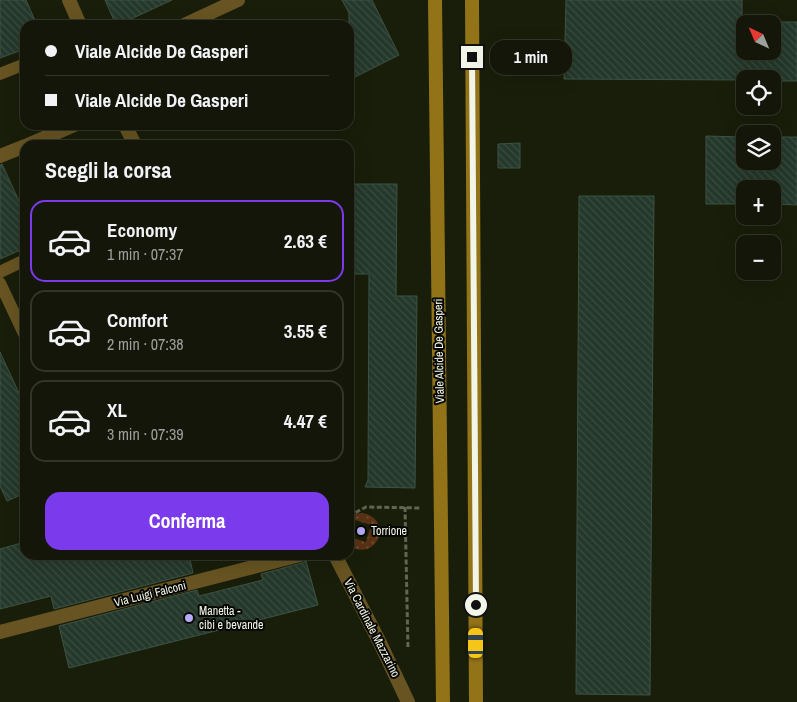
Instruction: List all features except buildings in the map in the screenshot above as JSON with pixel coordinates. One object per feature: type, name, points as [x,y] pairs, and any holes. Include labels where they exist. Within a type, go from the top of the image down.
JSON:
[{"type":"main road","name":"Viale Alcide De Gasperi","points":[[435,0],[444,702]]},
{"type":"main road","points":[[472,0],[476,702]]},
{"type":"street","points":[[69,0],[78,20]]},
{"type":"street","points":[[195,20],[238,0]]},
{"type":"street","points":[[40,140],[63,130]]},
{"type":"street","points":[[0,156],[20,148]]},
{"type":"street","name":"Via Luigi Falconi","points":[[0,632],[281,560]]},
{"type":"street","name":"Via Cardinale Mazzarino","points":[[338,560],[408,702]]},
{"type":"lane","points":[[0,74],[20,66]]},
{"type":"lane","points":[[0,272],[20,262]]},
{"type":"lane","points":[[0,283],[20,325]]},
{"type":"path","points":[[354,513],[366,507],[421,508]]},
{"type":"path","points":[[405,507],[408,654]]},
{"type":"shaded area","points":[[362,513],[372,517],[378,523],[380,530],[374,544],[368,549],[359,550],[354,548],[354,538],[366,542],[371,525],[355,520],[354,523],[354,514]]},
{"type":"place","name":"Torrione","points":[[361,531]]},
{"type":"place","name":"Manetta - cibi e bevande","points":[[189,618]]},
{"type":"route","points":[[472,57],[476,605]]}]
